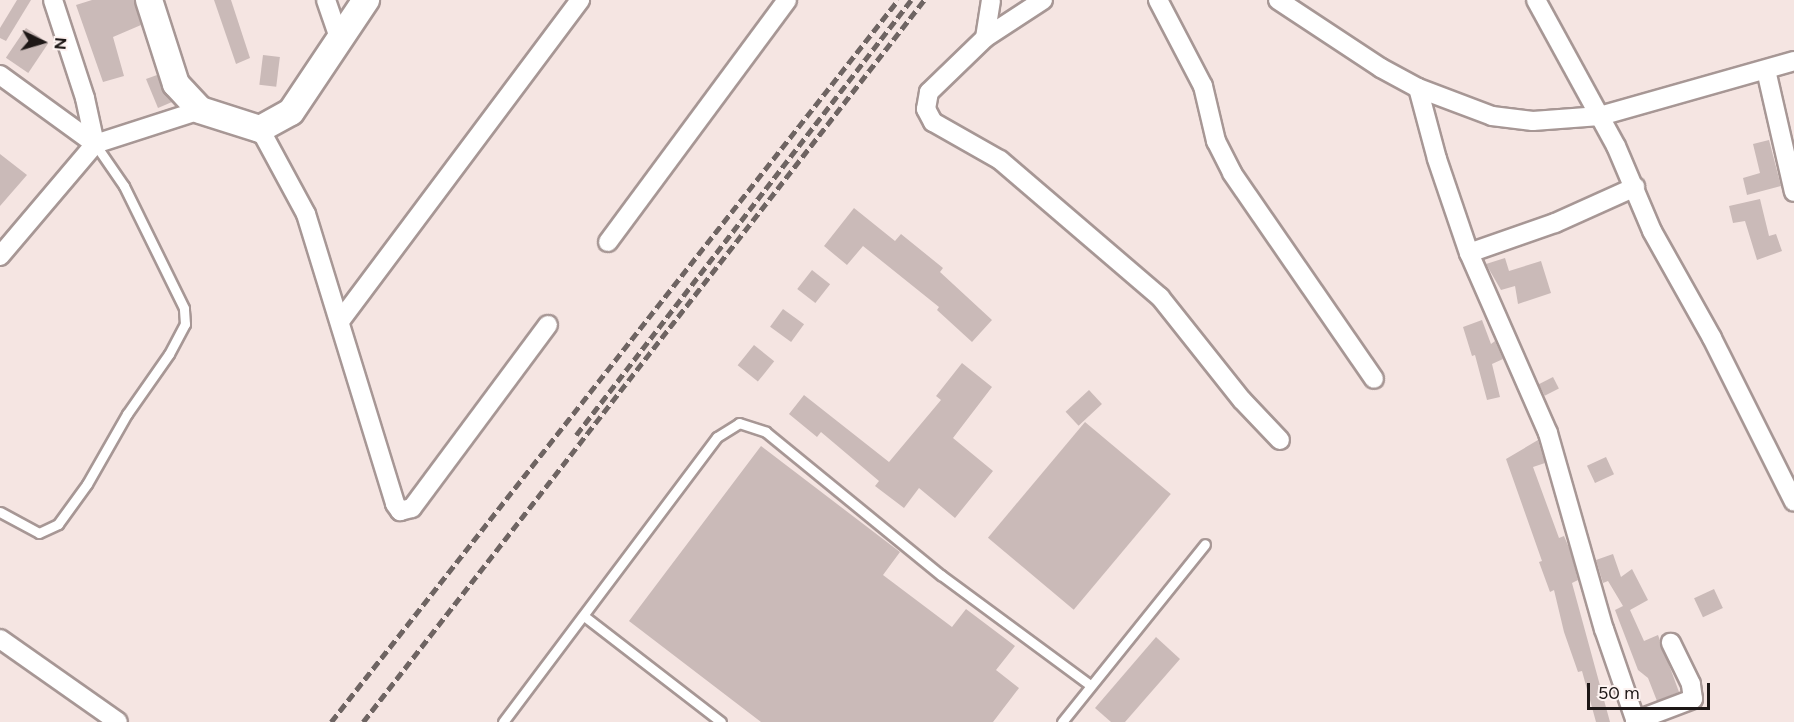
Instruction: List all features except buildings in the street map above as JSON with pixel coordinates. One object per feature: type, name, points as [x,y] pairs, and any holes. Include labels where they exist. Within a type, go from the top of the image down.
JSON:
[{"type":"street","points":[[53,0],[85,98],[95,144]]},
{"type":"street","points":[[149,0],[176,84],[200,110],[260,129],[306,214],[395,504],[400,512],[412,508],[548,326]]},
{"type":"street","points":[[326,0],[339,38]]},
{"type":"street","points":[[260,129],[291,112],[366,0]]},
{"type":"street","points":[[340,321],[580,0]]},
{"type":"street","points":[[608,242],[787,0]]},
{"type":"street","points":[[985,38],[991,0]]},
{"type":"street","points":[[1043,0],[985,38],[929,92],[926,109],[933,122],[1000,160],[1160,297],[1242,400],[1280,440]]},
{"type":"street","points":[[1158,0],[1203,86],[1216,141],[1232,173],[1374,379]]},
{"type":"street","points":[[1278,0],[1418,88],[1492,116],[1533,121],[1600,116],[1794,61]]},
{"type":"street","points":[[1536,0],[1600,116],[1635,187],[1652,231],[1712,338],[1794,502]]},
{"type":"street","points":[[1766,70],[1794,192]]},
{"type":"street","points":[[0,75],[95,144]]},
{"type":"street","points":[[1418,88],[1437,159],[1469,254],[1548,433],[1604,629],[1636,721],[1693,699],[1691,684],[1671,643]]},
{"type":"street","points":[[0,256],[95,144],[200,110]]},
{"type":"street","points":[[1469,254],[1555,223],[1635,187]]},
{"type":"street","points":[[0,639],[118,722]]},
{"type":"lane","points":[[0,512],[39,533],[58,524],[127,414],[169,354],[185,324],[184,308],[124,186],[95,144]]},
{"type":"lane","points":[[502,722],[717,437],[740,423],[766,432],[941,575],[1090,685]]},
{"type":"lane","points":[[1062,722],[1205,544]]},
{"type":"lane","points":[[584,616],[721,722]]},
{"type":"railway","points":[[331,722],[898,0]]},
{"type":"railway","points":[[576,435],[911,0]]},
{"type":"railway","points":[[363,722],[924,0]]}]
